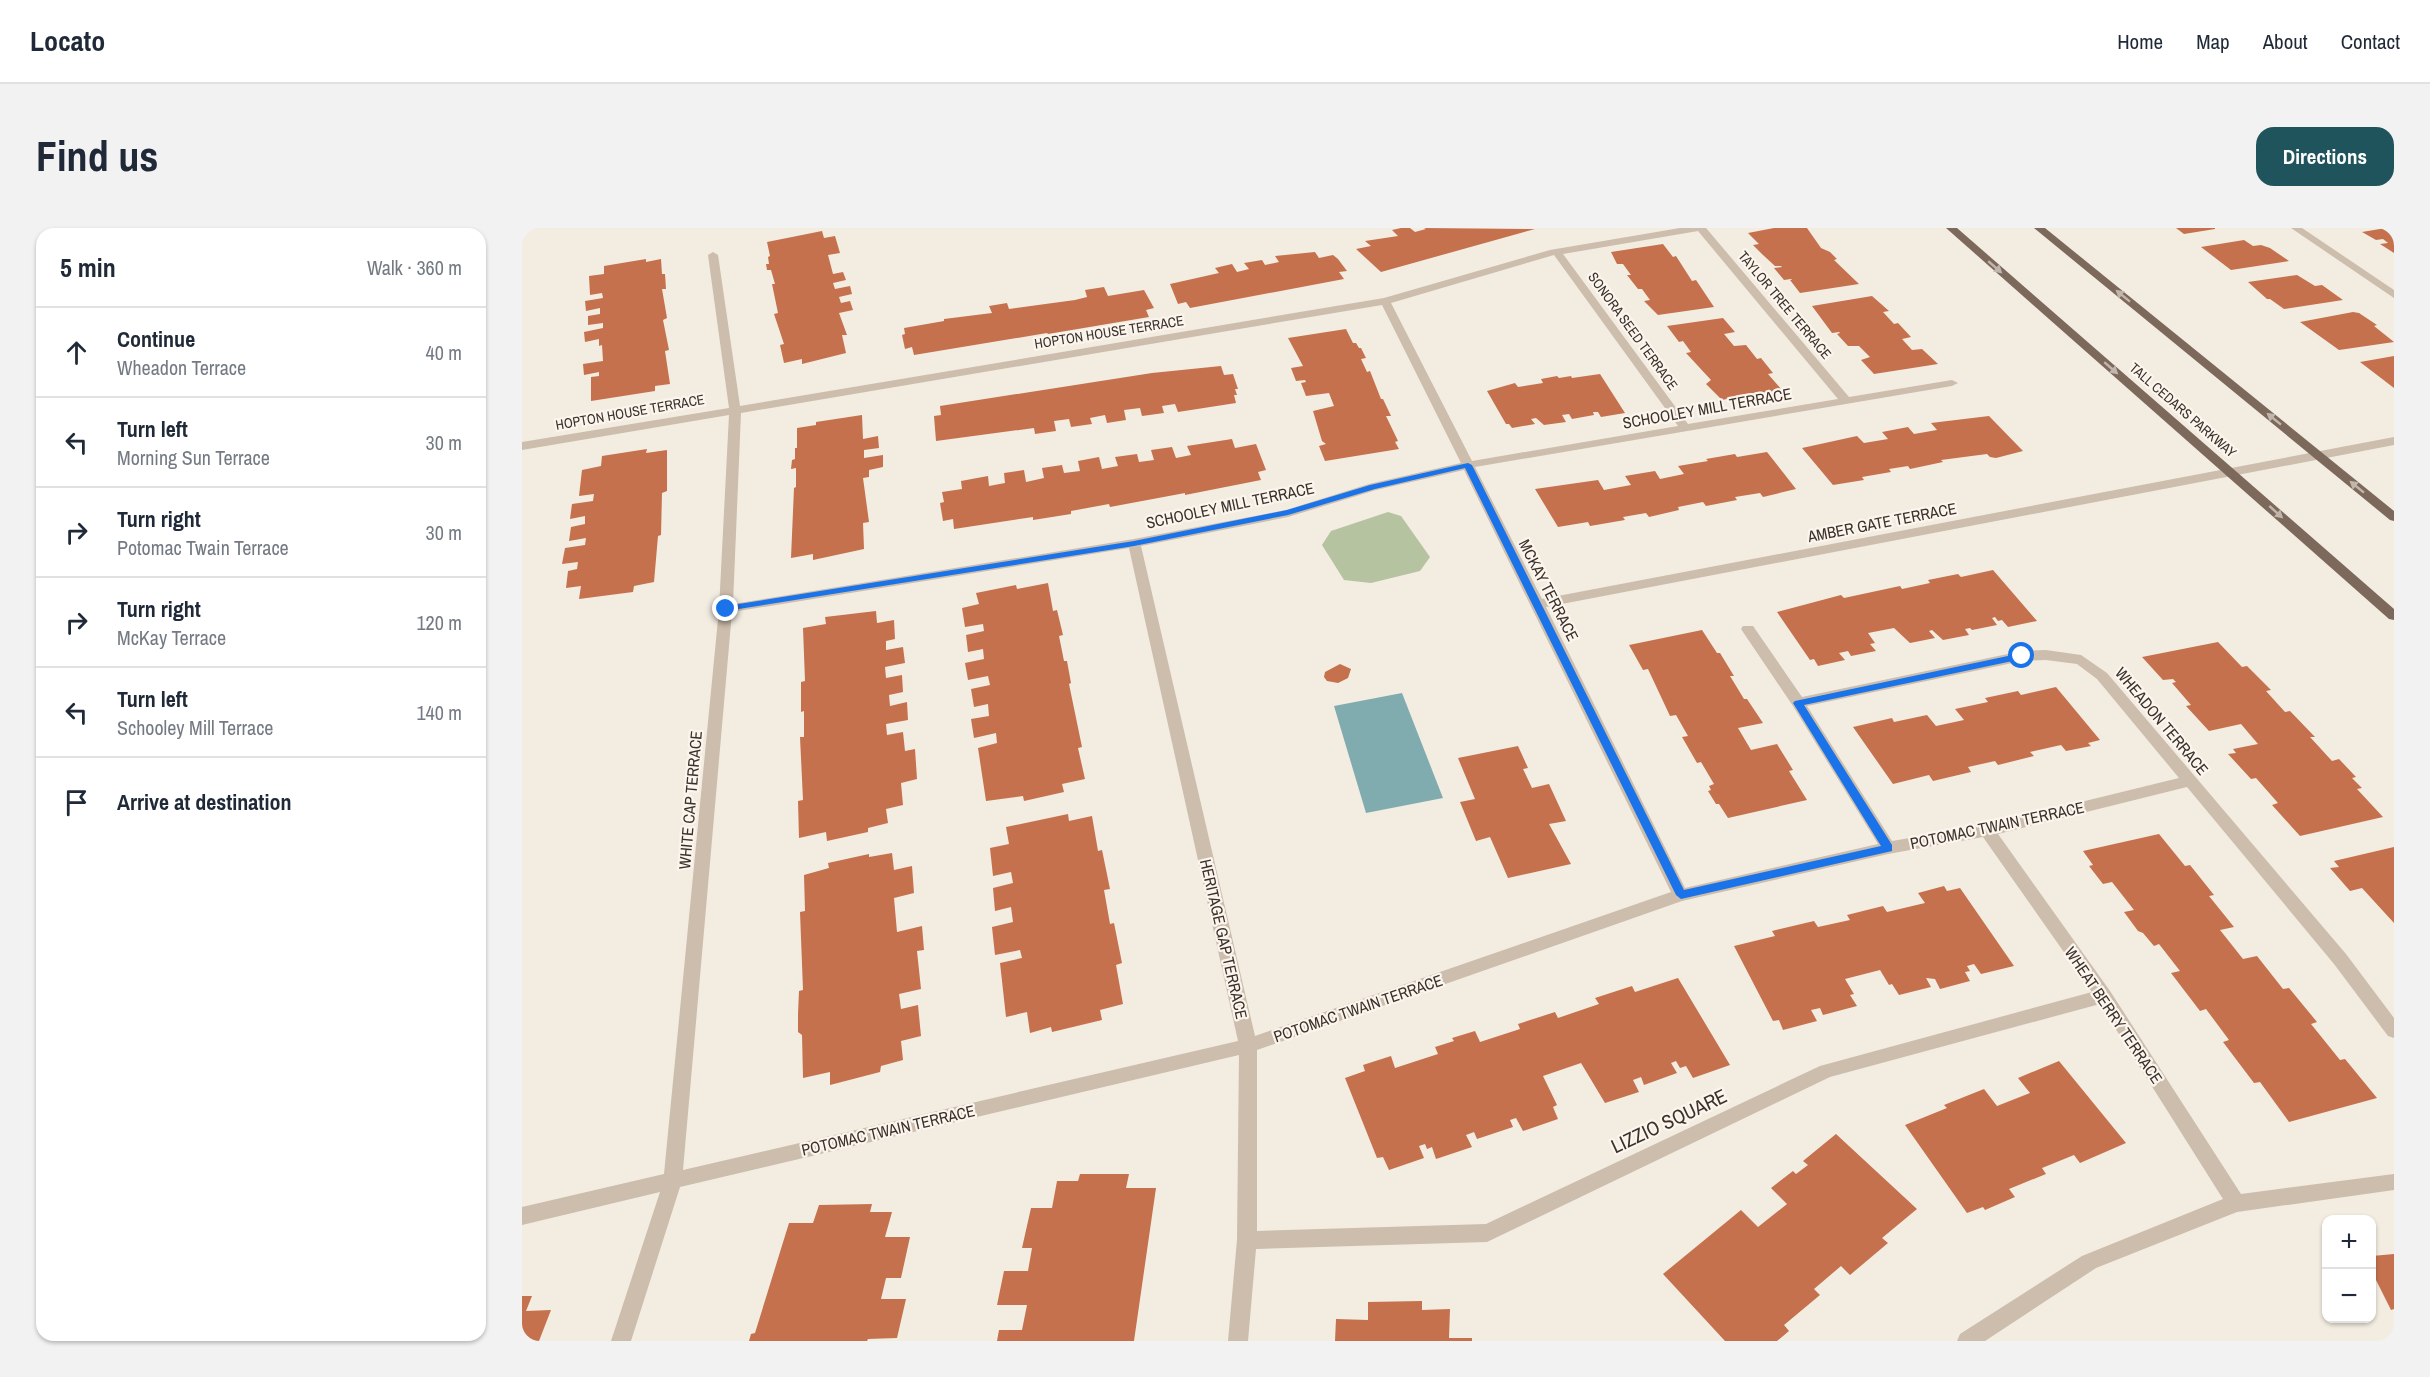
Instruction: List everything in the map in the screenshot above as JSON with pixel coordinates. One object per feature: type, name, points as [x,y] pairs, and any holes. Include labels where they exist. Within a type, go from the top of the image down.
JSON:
[{"type":"main road","name":"TALL CEDARS PARKWAY","points":[[1951,228],[2394,616]]},
{"type":"main road","points":[[2039,228],[2394,517]]},
{"type":"street","name":"HOPTON HOUSE TERRACE","points":[[522,446],[1385,301],[1557,252],[1699,228]]},
{"type":"street","name":"TAYLOR TREE TERRACE","points":[[1699,228],[1846,400]]},
{"type":"street","points":[[2296,228],[2394,295]]},
{"type":"street","name":"SONORA SEED TERRACE","points":[[1557,252],[1685,428]]},
{"type":"street","name":"WHITE CAP TERRACE","points":[[621,1341],[674,1180],[726,609],[735,409],[713,255]]},
{"type":"street","name":"MCKAY TERRACE","points":[[1385,301],[1681,895]]},
{"type":"street","name":"SCHOOLEY MILL TERRACE","points":[[726,609],[1134,543],[1288,513],[1373,487],[1468,465],[1952,382]]},
{"type":"street","name":"AMBER GATE TERRACE","points":[[1538,604],[2394,441]]},
{"type":"street","name":"HERITAGE GAP TERRACE","points":[[1134,543],[1248,1046],[1247,1240],[1238,1341]]},
{"type":"street","points":[[1748,629],[1798,703],[1888,848]]},
{"type":"street","name":"WHEADON TERRACE","points":[[1798,703],[2022,656],[2046,655],[2081,660],[2102,676],[2340,959],[2394,1031]]},
{"type":"street","name":"POTOMAC TWAIN TERRACE","points":[[522,1216],[1248,1046],[1681,895],[1888,848],[1987,831],[2188,781]]},
{"type":"street","name":"WHEAT BERRY TERRACE","points":[[1987,831],[2104,996],[2236,1203]]},
{"type":"street","name":"LIZZIO SQUARE","points":[[1247,1240],[1414,1237],[1487,1233],[1826,1071],[2104,996]]},
{"type":"street","points":[[1966,1341],[2089,1262],[2236,1203],[2394,1182]]},
{"type":"green space","points":[[1388,512],[1401,516],[1430,557],[1420,571],[1371,583],[1344,580],[1322,545],[1331,531]]},
{"type":"water","points":[[1402,693],[1443,798],[1366,813],[1334,706]]},
{"type":"building","points":[[1410,228],[1415,232],[1426,229],[1424,228],[1535,229],[1381,272],[1356,249],[1371,246],[1365,241],[1398,236],[1392,230]]},
{"type":"building","points":[[1774,228],[1807,228],[1821,248],[1830,252],[1837,259],[1834,260],[1859,284],[1800,293],[1791,279],[1784,280],[1774,268],[1782,267],[1775,266],[1753,245],[1759,244],[1748,233]]},
{"type":"building","points":[[2176,228],[2215,228],[2215,229],[2184,234]]},
{"type":"building","points":[[2394,228],[2394,253],[2380,244],[2388,243],[2383,239],[2376,240],[2362,232]]},
{"type":"building","points":[[822,231],[824,238],[835,236],[840,253],[828,255],[833,274],[843,272],[846,280],[833,283],[835,289],[850,286],[852,294],[839,297],[841,303],[850,301],[853,310],[839,313],[847,335],[842,335],[846,353],[802,364],[802,359],[784,363],[780,345],[784,344],[774,314],[778,313],[772,284],[775,284],[771,270],[767,270],[766,264],[769,264],[768,257],[770,256],[767,242]]},
{"type":"building","points":[[2244,240],[2253,246],[2261,245],[2270,248],[2289,261],[2231,270],[2201,247]]},
{"type":"building","points":[[1663,244],[1673,257],[1676,256],[1692,281],[1696,280],[1714,307],[1658,315],[1644,301],[1650,300],[1627,275],[1631,275],[1623,264],[1617,264],[1611,252]]},
{"type":"building","points":[[1315,252],[1319,258],[1333,255],[1338,259],[1347,271],[1339,272],[1344,279],[1190,308],[1186,302],[1178,304],[1170,284],[1219,273],[1215,268],[1232,264],[1237,272],[1249,269],[1244,263],[1262,260],[1265,265],[1279,262],[1275,256]]},
{"type":"building","points":[[646,259],[646,262],[661,259],[662,274],[665,274],[666,289],[662,289],[667,318],[663,320],[669,350],[665,351],[670,384],[655,386],[655,391],[591,401],[591,377],[599,376],[599,372],[584,375],[583,364],[603,361],[602,345],[599,346],[599,339],[585,342],[584,332],[603,328],[603,323],[588,325],[588,316],[600,314],[600,308],[586,311],[585,301],[603,298],[602,293],[590,295],[589,276],[604,274],[604,266]]},
{"type":"building","points":[[2297,275],[2315,286],[2322,285],[2343,300],[2284,309],[2267,299],[2248,282]]},
{"type":"building","points":[[1104,287],[1108,296],[1144,290],[1154,308],[1146,310],[1149,317],[1048,334],[914,355],[912,347],[905,349],[902,335],[905,334],[904,328],[944,321],[944,319],[992,313],[989,306],[1007,303],[1009,309],[1075,300],[1087,297],[1085,290]]},
{"type":"building","points":[[1872,296],[1889,311],[1883,312],[1894,324],[1898,323],[1911,337],[1902,339],[1912,350],[1922,349],[1938,364],[1874,374],[1861,360],[1870,357],[1859,346],[1848,346],[1837,334],[1839,332],[1832,333],[1812,306]]},
{"type":"building","points":[[2353,312],[2359,313],[2377,325],[2374,326],[2394,342],[2339,350],[2300,322]]},
{"type":"building","points":[[1723,318],[1735,332],[1724,334],[1734,346],[1746,345],[1757,359],[1761,358],[1773,373],[1768,374],[1782,390],[1759,392],[1722,400],[1706,384],[1711,380],[1686,353],[1691,352],[1683,341],[1679,342],[1667,326]]},
{"type":"building","points":[[1346,329],[1353,343],[1361,348],[1366,358],[1361,359],[1367,372],[1370,371],[1381,399],[1391,416],[1386,416],[1398,441],[1395,442],[1399,449],[1325,461],[1319,446],[1326,444],[1322,441],[1313,411],[1334,406],[1329,393],[1306,396],[1301,383],[1306,382],[1305,380],[1296,381],[1291,368],[1303,366],[1288,338]]},
{"type":"building","points":[[2394,356],[2394,388],[2360,362]]},
{"type":"building","points":[[1221,366],[1224,375],[1233,374],[1238,389],[1235,389],[1237,395],[1234,395],[1236,403],[1178,412],[1175,404],[1162,406],[1164,413],[1142,416],[1140,408],[1124,410],[1126,420],[1107,423],[1105,415],[1090,418],[1092,424],[1071,427],[1069,419],[1054,421],[1056,431],[1035,434],[1034,428],[936,441],[934,416],[941,415],[940,406],[1152,373]]},
{"type":"building","points":[[1600,374],[1625,413],[1601,417],[1598,412],[1593,412],[1594,415],[1572,419],[1569,414],[1562,415],[1566,422],[1544,425],[1536,418],[1531,419],[1535,424],[1512,428],[1506,424],[1487,391],[1515,383],[1518,387],[1543,383],[1541,379],[1557,376],[1559,378],[1571,376],[1572,378]]},
{"type":"building","points":[[862,415],[863,439],[878,436],[879,448],[864,450],[864,458],[883,455],[883,467],[869,470],[869,477],[863,478],[869,522],[863,523],[864,549],[813,560],[813,554],[791,558],[796,468],[791,469],[792,460],[795,459],[795,448],[797,448],[797,428],[816,425],[816,422]]},
{"type":"building","points":[[1989,416],[2023,451],[1996,458],[1987,454],[1941,460],[1943,462],[1910,469],[1908,466],[1889,469],[1891,472],[1862,477],[1864,480],[1833,485],[1802,448],[1857,436],[1864,443],[1888,439],[1882,432],[1908,427],[1914,434],[1937,430],[1931,423]]},
{"type":"building","points":[[1232,439],[1235,448],[1256,444],[1266,470],[1258,472],[1261,480],[1110,507],[1109,504],[1071,511],[1071,514],[1033,520],[1033,517],[954,529],[953,519],[943,521],[940,503],[944,502],[942,492],[962,489],[961,481],[988,476],[989,486],[1005,483],[1004,473],[1024,470],[1026,482],[1044,478],[1042,468],[1062,465],[1064,473],[1080,471],[1078,461],[1099,457],[1102,469],[1118,466],[1115,457],[1137,454],[1139,462],[1154,460],[1151,450],[1172,447],[1176,458],[1191,455],[1187,446]]},
{"type":"building","points":[[647,449],[646,453],[667,450],[667,491],[662,493],[661,535],[658,536],[654,582],[634,586],[633,592],[579,599],[581,586],[566,588],[568,571],[577,569],[578,562],[562,564],[565,548],[585,545],[586,538],[569,541],[571,527],[585,524],[585,516],[570,519],[572,504],[593,501],[594,494],[579,496],[582,470],[601,466],[602,456]]},
{"type":"building","points":[[1767,452],[1796,489],[1763,497],[1760,493],[1735,497],[1737,500],[1706,506],[1703,502],[1678,507],[1679,510],[1649,517],[1646,513],[1623,517],[1625,520],[1590,526],[1588,522],[1558,527],[1535,489],[1598,480],[1604,490],[1631,485],[1625,476],[1655,471],[1660,479],[1684,474],[1678,466],[1735,454],[1737,457]]},
{"type":"building","points":[[1993,570],[2037,621],[2008,627],[2002,620],[1998,621],[1995,617],[1992,618],[1997,625],[1972,630],[1965,629],[1969,635],[1943,640],[1932,630],[1929,631],[1935,638],[1910,643],[1894,628],[1868,633],[1875,643],[1870,644],[1876,651],[1851,656],[1848,651],[1839,653],[1845,660],[1818,666],[1814,659],[1810,660],[1777,612],[1841,595],[1844,598],[1900,586],[1902,589],[1930,583],[1928,580],[1958,574],[1961,577]]},
{"type":"building","points":[[1048,583],[1053,611],[1057,610],[1063,635],[1059,636],[1071,683],[1069,684],[1082,747],[1078,748],[1085,779],[1062,784],[1064,792],[1024,801],[1023,796],[986,801],[978,748],[997,743],[996,733],[974,738],[971,719],[989,716],[988,704],[974,707],[971,689],[990,685],[988,676],[968,680],[965,663],[984,659],[983,649],[968,652],[966,635],[984,631],[983,624],[965,627],[962,608],[979,604],[976,593],[1016,585],[1017,589]]},
{"type":"building","points":[[876,611],[877,623],[894,620],[895,639],[886,641],[886,650],[903,647],[905,663],[885,667],[886,678],[902,675],[903,692],[889,695],[890,706],[907,702],[908,720],[886,724],[887,735],[903,732],[905,751],[915,749],[917,779],[901,783],[903,805],[886,809],[888,823],[868,828],[868,832],[827,841],[826,832],[799,838],[798,801],[803,800],[800,737],[804,737],[804,711],[801,712],[801,682],[805,681],[803,628],[826,624],[825,617]]},
{"type":"building","points":[[1702,630],[1734,676],[1730,676],[1744,699],[1747,699],[1763,723],[1738,728],[1751,750],[1777,744],[1793,770],[1789,771],[1807,800],[1728,818],[1719,804],[1716,804],[1708,791],[1711,790],[1709,786],[1714,784],[1701,762],[1697,763],[1682,737],[1688,736],[1676,715],[1670,716],[1648,669],[1643,670],[1629,645]]},
{"type":"building","points":[[2218,642],[2242,667],[2247,666],[2271,690],[2266,691],[2285,712],[2290,711],[2315,737],[2310,737],[2332,761],[2339,759],[2356,777],[2352,778],[2362,788],[2357,789],[2383,817],[2300,836],[2272,805],[2278,803],[2256,778],[2251,779],[2228,754],[2236,753],[2233,749],[2258,744],[2241,724],[2209,731],[2186,706],[2191,705],[2172,683],[2176,682],[2173,679],[2163,680],[2142,657]]},
{"type":"building","points":[[1340,664],[1351,669],[1348,678],[1338,683],[1327,681],[1324,677],[1325,672]]},
{"type":"building","points":[[2056,687],[2100,740],[2088,743],[2091,746],[2066,751],[2061,745],[2030,752],[2034,756],[1998,765],[1995,761],[1968,767],[1971,772],[1933,781],[1929,775],[1893,784],[1853,727],[1892,718],[1894,722],[1927,715],[1936,726],[1964,720],[1955,709],[1988,702],[1985,698],[2018,691],[2021,695]]},
{"type":"building","points":[[1518,746],[1528,768],[1523,769],[1532,788],[1549,784],[1566,821],[1549,824],[1571,864],[1508,878],[1490,837],[1476,841],[1460,802],[1475,799],[1458,758]]},
{"type":"building","points":[[1068,814],[1069,821],[1092,816],[1098,851],[1102,850],[1110,889],[1104,890],[1110,924],[1114,923],[1122,963],[1116,965],[1123,1004],[1100,1010],[1102,1020],[1052,1032],[1051,1027],[1030,1033],[1027,1012],[1006,1017],[1000,963],[1022,958],[1020,950],[995,955],[992,927],[1013,922],[1011,907],[995,911],[993,888],[1013,883],[1011,872],[993,876],[990,848],[1009,844],[1006,827]]},
{"type":"building","points":[[2159,834],[2185,866],[2190,865],[2214,895],[2209,896],[2234,927],[2220,930],[2243,959],[2257,956],[2283,989],[2289,988],[2317,1022],[2311,1024],[2340,1060],[2345,1059],[2377,1098],[2289,1122],[2260,1082],[2254,1083],[2223,1042],[2229,1040],[2206,1009],[2200,1011],[2171,973],[2180,971],[2159,944],[2154,946],[2143,933],[2138,931],[2124,912],[2134,910],[2112,882],[2103,884],[2089,866],[2093,865],[2083,851]]},
{"type":"building","points":[[2394,847],[2394,923],[2362,888],[2350,891],[2330,868],[2339,867],[2334,861]]},
{"type":"building","points":[[892,853],[894,870],[912,866],[914,893],[894,898],[897,932],[922,926],[924,950],[917,951],[921,989],[899,994],[901,1009],[918,1005],[921,1036],[901,1041],[903,1060],[881,1066],[880,1072],[830,1085],[830,1072],[803,1078],[802,1035],[798,1032],[798,1014],[799,991],[803,990],[800,912],[805,911],[804,875],[829,868],[828,863],[869,854],[869,857]]},
{"type":"building","points":[[1944,886],[1947,891],[1960,888],[2014,966],[1981,974],[1974,964],[1967,966],[1970,971],[1965,972],[1970,981],[1940,989],[1935,979],[1926,978],[1931,987],[1899,995],[1892,984],[1889,985],[1880,970],[1845,979],[1854,994],[1850,995],[1857,1006],[1823,1015],[1820,1008],[1811,1010],[1817,1021],[1783,1030],[1779,1020],[1773,1021],[1734,946],[1775,936],[1772,931],[1814,921],[1818,927],[1850,920],[1847,915],[1883,906],[1887,912],[1925,903],[1918,893]]},
{"type":"building","points":[[1678,978],[1730,1065],[1693,1078],[1686,1066],[1680,1068],[1676,1061],[1671,1063],[1677,1073],[1644,1085],[1641,1077],[1633,1080],[1639,1092],[1605,1103],[1581,1063],[1543,1076],[1557,1105],[1553,1107],[1558,1119],[1523,1131],[1516,1118],[1510,1120],[1513,1127],[1477,1139],[1474,1132],[1466,1135],[1472,1147],[1436,1159],[1432,1147],[1427,1149],[1425,1144],[1419,1146],[1424,1158],[1389,1170],[1383,1157],[1377,1158],[1345,1078],[1365,1071],[1363,1065],[1391,1056],[1395,1068],[1438,1054],[1435,1047],[1454,1041],[1452,1038],[1475,1031],[1480,1042],[1520,1029],[1518,1024],[1555,1012],[1558,1018],[1599,1004],[1595,998],[1632,986],[1635,992]]},
{"type":"building","points":[[2059,1061],[2126,1143],[2080,1163],[2074,1155],[2042,1168],[2046,1174],[2009,1189],[2015,1197],[1985,1210],[1983,1207],[1967,1213],[1905,1125],[1947,1108],[1944,1105],[1984,1089],[1997,1106],[2030,1093],[2018,1078]]},
{"type":"building","points":[[1836,1134],[1917,1209],[1882,1238],[1888,1243],[1850,1275],[1841,1266],[1814,1289],[1820,1295],[1784,1325],[1789,1331],[1777,1341],[1725,1341],[1663,1274],[1741,1210],[1758,1227],[1787,1204],[1771,1188],[1793,1171],[1796,1174],[1808,1165],[1803,1161]]},
{"type":"building","points":[[1080,1174],[1129,1174],[1126,1188],[1156,1188],[1134,1341],[997,1341],[999,1330],[1022,1330],[1027,1305],[997,1305],[1004,1271],[1028,1271],[1032,1248],[1022,1248],[1031,1208],[1052,1208],[1057,1181],[1078,1181]]},
{"type":"building","points":[[872,1204],[870,1212],[892,1212],[885,1237],[910,1237],[901,1278],[886,1278],[881,1299],[906,1299],[897,1338],[868,1339],[867,1341],[749,1341],[751,1334],[755,1333],[789,1223],[813,1223],[819,1205]]},
{"type":"building","points":[[2394,1254],[2394,1309],[2391,1310],[2376,1280],[2376,1256]]},
{"type":"building","points":[[522,1296],[532,1296],[526,1311],[551,1310],[539,1341],[522,1341]]},
{"type":"building","points":[[1422,1301],[1422,1310],[1450,1309],[1449,1338],[1472,1338],[1472,1341],[1335,1341],[1336,1319],[1368,1320],[1368,1302]]},
{"type":"route","points":[[726,609],[1134,543],[1288,513],[1373,487],[1468,465],[1681,895],[1888,848],[1798,703],[2022,656]]}]
